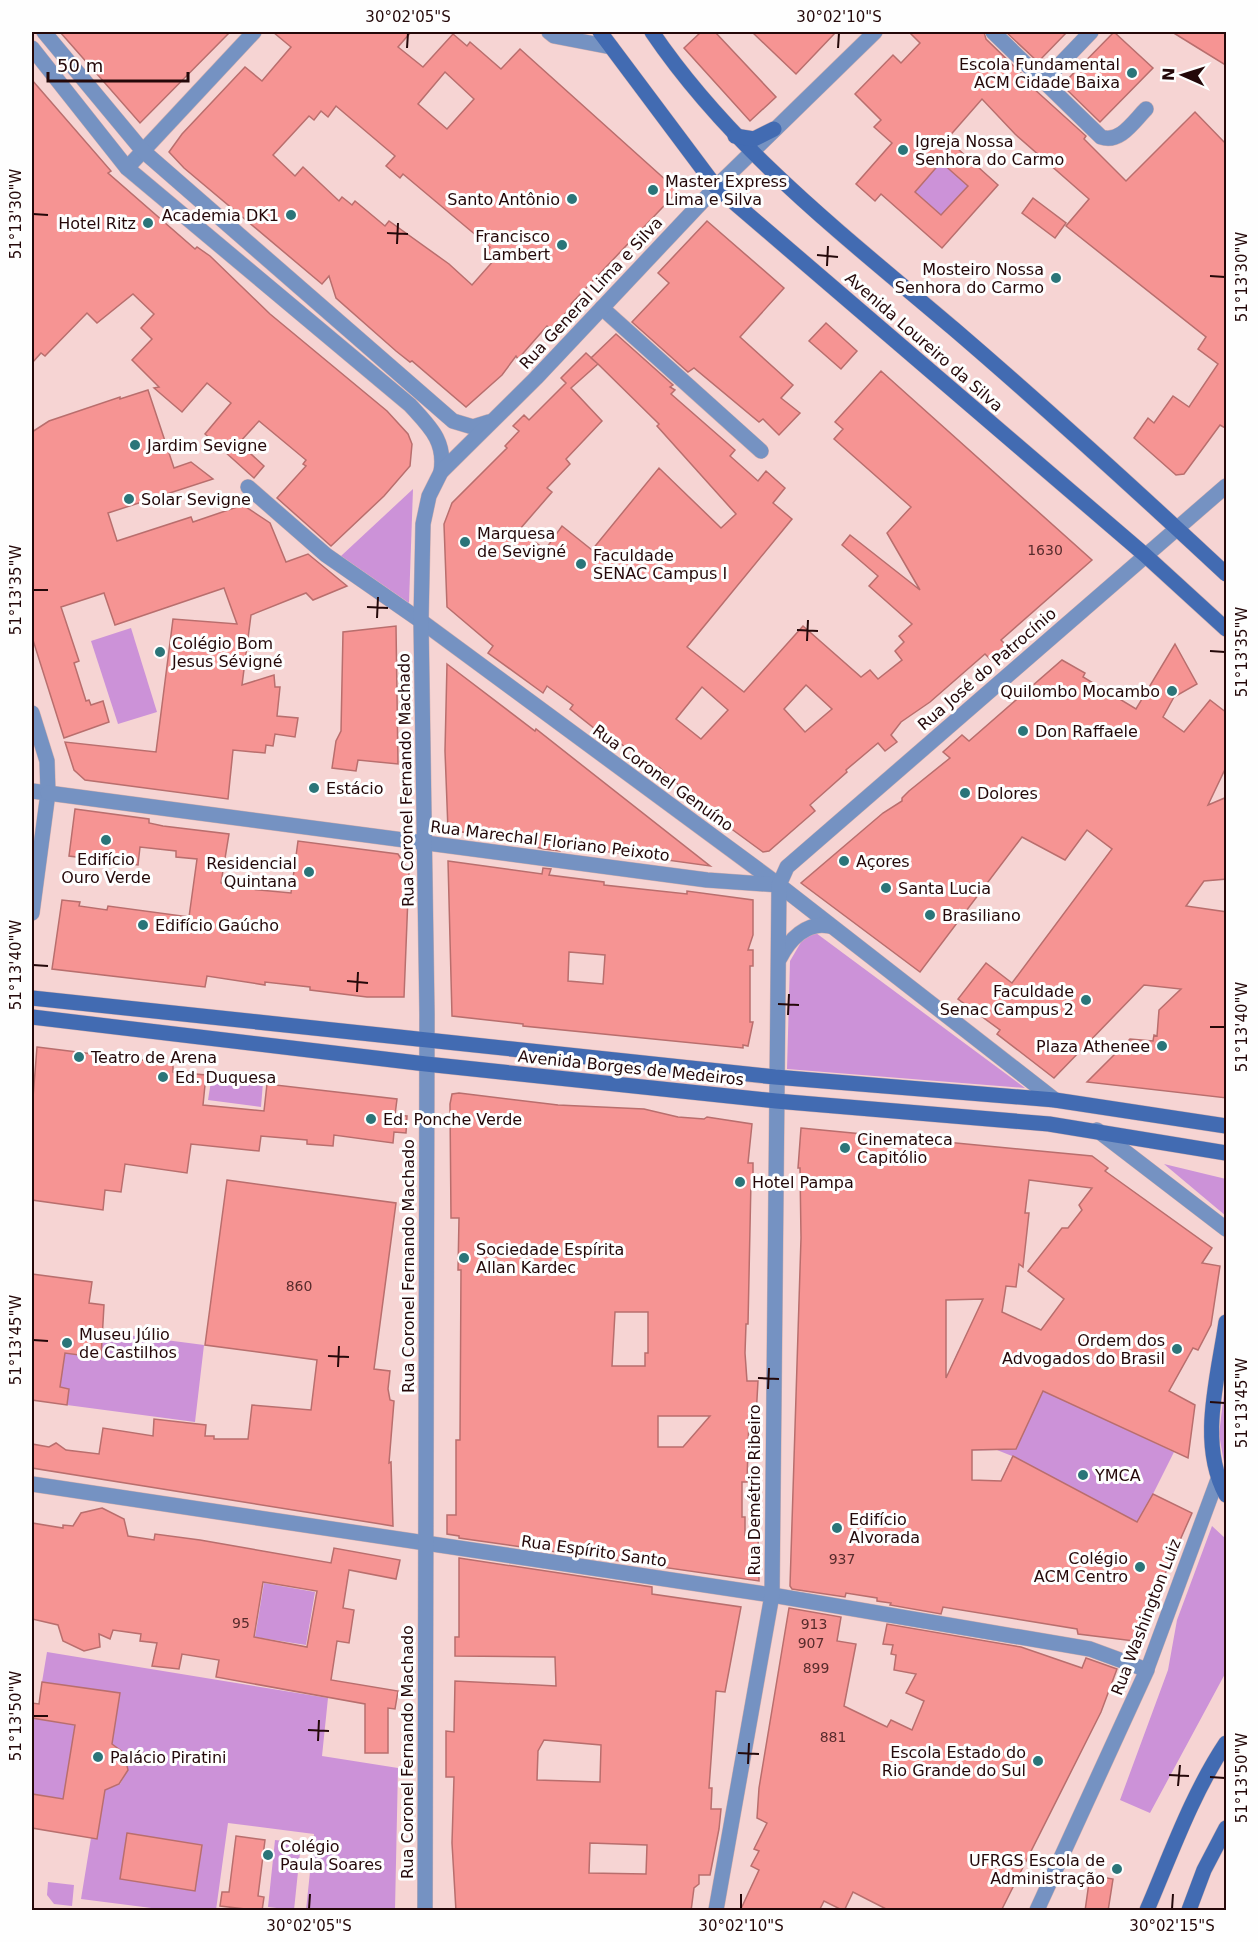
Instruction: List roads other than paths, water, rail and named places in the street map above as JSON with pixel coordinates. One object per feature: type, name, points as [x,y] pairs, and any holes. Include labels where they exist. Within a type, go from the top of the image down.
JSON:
[{"type":"main road","name":"Avenida Loureiro da Silva","points":[[600,32],[716,187],[1145,555],[1227,629]]},
{"type":"main road","name":"Avenida Loureiro da Silva","points":[[652,32],[688,82],[751,153],[826,222],[956,331],[1227,574]]},
{"type":"main road","points":[[735,136],[754,139],[774,129]]},
{"type":"main road","name":"Avenida Borges de Medeiros","points":[[32,998],[775,1077],[1055,1100],[1227,1126]]},
{"type":"main road","name":"Avenida Borges de Medeiros","points":[[32,1017],[426,1064],[776,1101],[1097,1130],[1227,1154]]},
{"type":"main road","name":"Rua Washington Luiz","points":[[1218,1478],[1211,1430],[1227,1322]]},
{"type":"main road","points":[[1218,1478],[1227,1496]]},
{"type":"main road","points":[[1146,1911],[1186,1818],[1213,1764],[1227,1743]]},
{"type":"main road","points":[[1189,1911],[1204,1870],[1227,1828]]},
{"type":"street","points":[[44,32],[142,150],[453,421],[473,427],[494,419]]},
{"type":"street","points":[[127,168],[254,32]]},
{"type":"street","points":[[549,32],[554,36],[610,47]]},
{"type":"street","name":"Rua General Lima e Silva","points":[[421,621],[423,524],[429,496],[441,472],[602,308],[716,187],[875,32]]},
{"type":"street","points":[[993,32],[1101,137],[1108,140],[1116,138],[1146,109]]},
{"type":"street","points":[[1044,81],[1091,32]]},
{"type":"street","points":[[32,48],[127,168],[410,405],[435,432],[441,444],[443,458],[441,472]]},
{"type":"street","points":[[602,308],[761,451]]},
{"type":"street","name":"Rua José do Patrocínio","points":[[779,885],[788,867],[1227,486]]},
{"type":"street","name":"Rua Coronel Genuíno","points":[[248,488],[326,555],[421,621],[779,885],[1055,1100]]},
{"type":"street","name":"Rua Coronel Fernando Machado","points":[[421,621],[427,1040],[425,1911]]},
{"type":"street","points":[[32,713],[47,762],[48,793],[32,913]]},
{"type":"street","name":"Rua Marechal Floriano Peixoto","points":[[32,791],[707,880],[779,885]]},
{"type":"street","name":"Rua Demétrio Ribeiro","points":[[716,1911],[772,1595],[775,1077],[780,958],[779,885]]},
{"type":"street","points":[[780,958],[789,943],[806,929],[819,925],[829,926]]},
{"type":"street","points":[[1097,1130],[1227,1229]]},
{"type":"street","name":"Rua Washington Luiz","points":[[1037,1911],[1147,1670],[1218,1478]]},
{"type":"street","name":"Rua Espírito Santo","points":[[32,1484],[772,1595],[1090,1649],[1147,1670]]},
{"type":"place","name":"Escola Fundamental ACM Cidade Baixa","points":[[1132,73]]},
{"type":"place","name":"Igreja Nossa Senhora do Carmo","points":[[903,150]]},
{"type":"place","name":"Master Express Lima e Silva","points":[[653,190]]},
{"type":"place","name":"Santo Antônio","points":[[572,199]]},
{"type":"place","name":"Academia DK1","points":[[291,215]]},
{"type":"place","name":"Hotel Ritz","points":[[148,223]]},
{"type":"place","name":"Francisco Lambert","points":[[562,245]]},
{"type":"place","name":"Mosteiro Nossa Senhora do Carmo","points":[[1056,278]]},
{"type":"place","name":"Jardim Sevigne","points":[[135,445]]},
{"type":"place","name":"Solar Sevigne","points":[[129,499]]},
{"type":"place","name":"Marquesa de Sevigné","points":[[465,542]]},
{"type":"place","name":"Faculdade SENAC Campus I","points":[[581,564]]},
{"type":"place","name":"Colégio Bom Jesus Sévigné","points":[[160,652]]},
{"type":"place","name":"Quilombo Mocambo","points":[[1172,691]]},
{"type":"place","name":"Don Raffaele","points":[[1023,731]]},
{"type":"place","name":"Estácio","points":[[314,788]]},
{"type":"place","name":"Dolores","points":[[965,793]]},
{"type":"place","name":"Edifício Ouro Verde","points":[[106,840]]},
{"type":"place","name":"Açores","points":[[844,861]]},
{"type":"place","name":"Residencial Quintana","points":[[309,872]]},
{"type":"place","name":"Santa Lucia","points":[[886,888]]},
{"type":"place","name":"Brasiliano","points":[[930,915]]},
{"type":"place","name":"Edifício Gaúcho","points":[[143,925]]},
{"type":"place","name":"Faculdade Senac Campus 2","points":[[1086,1000]]},
{"type":"place","name":"Plaza Athenee","points":[[1162,1046]]},
{"type":"place","name":"Teatro de Arena","points":[[79,1057]]},
{"type":"place","name":"Ed. Duquesa","points":[[163,1077]]},
{"type":"place","name":"Ed. Ponche Verde","points":[[371,1119]]},
{"type":"place","name":"Cinemateca Capitólio","points":[[845,1148]]},
{"type":"place","name":"Hotel Pampa","points":[[740,1182]]},
{"type":"place","name":"Sociedade Espírita Allan Kardec","points":[[464,1258]]},
{"type":"place","name":"Museu Júlio de Castilhos","points":[[67,1343]]},
{"type":"place","name":"Ordem dos Advogados do Brasil","points":[[1177,1349]]},
{"type":"place","name":"YMCA","points":[[1083,1475]]},
{"type":"place","name":"Edifício Alvorada","points":[[837,1528]]},
{"type":"place","name":"Colégio ACM Centro","points":[[1140,1567]]},
{"type":"place","name":"Palácio Piratini","points":[[98,1757]]},
{"type":"place","name":"Escola Estado do Rio Grande do Sul","points":[[1038,1761]]},
{"type":"place","name":"Colégio Paula Soares","points":[[268,1855]]},
{"type":"place","name":"UFRGS Escola de Administração","points":[[1117,1869]]}]
